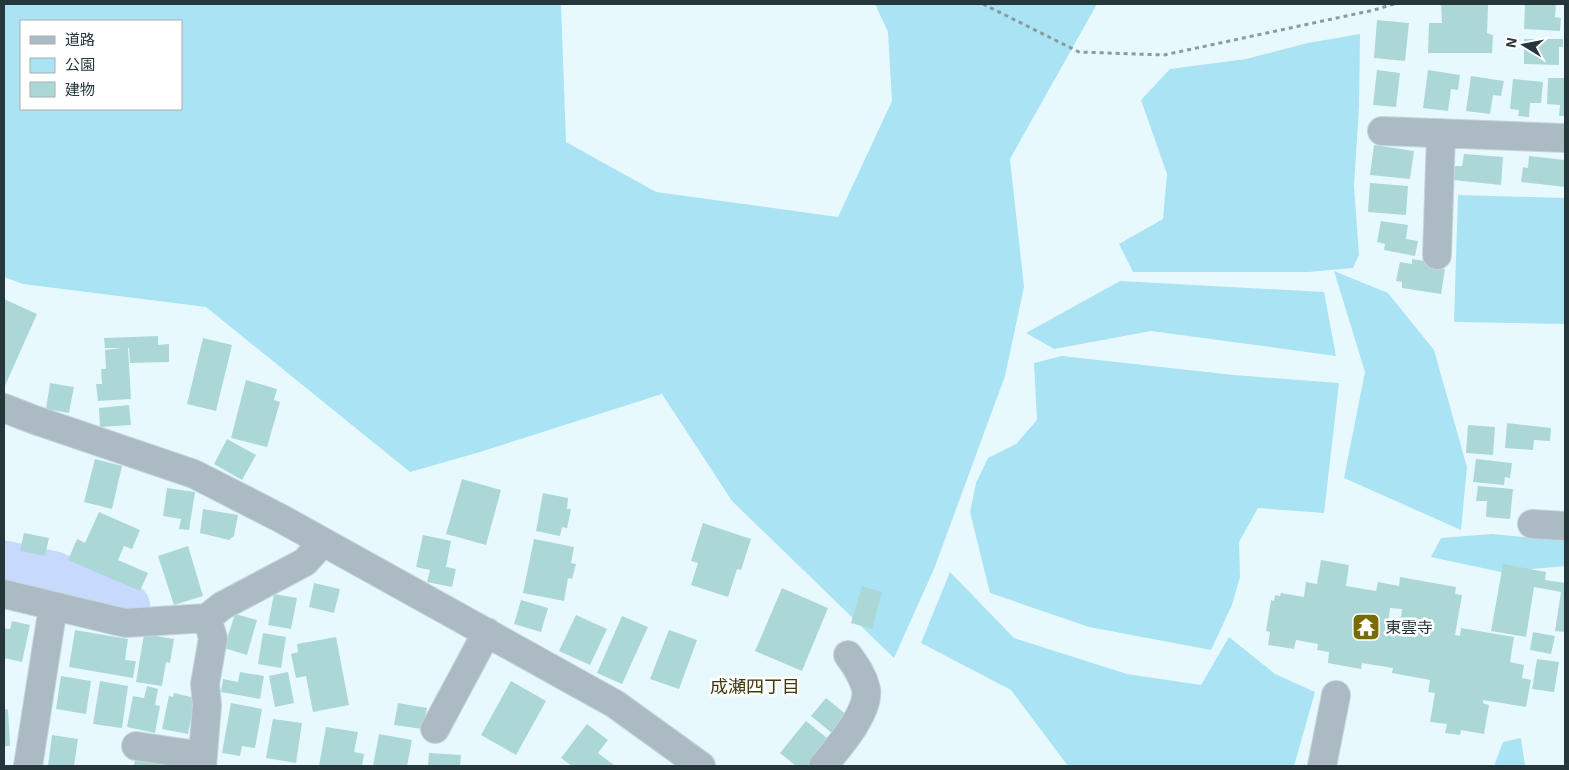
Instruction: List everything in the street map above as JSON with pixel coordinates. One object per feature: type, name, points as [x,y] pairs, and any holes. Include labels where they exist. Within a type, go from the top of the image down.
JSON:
[{"type":"street","points":[[1382,131],[1565,138]]},
{"type":"street","points":[[1437,255],[1441,133]]},
{"type":"street","points":[[4,408],[194,474],[323,542],[615,704],[693,764]]},
{"type":"street","points":[[1532,524],[1565,526]]},
{"type":"street","points":[[4,594],[125,623],[207,618],[222,606],[305,562],[323,542]]},
{"type":"street","points":[[28,766],[53,606]]},
{"type":"street","points":[[136,746],[202,761],[207,705],[205,684],[213,638],[207,618]]},
{"type":"street","points":[[435,729],[487,632]]},
{"type":"street","points":[[824,766],[852,728],[866,701],[866,690],[861,675],[848,655]]},
{"type":"street","points":[[1322,766],[1336,695]]},
{"type":"path","points":[[983,4],[1079,52],[1164,56],[1394,4]]},
{"type":"green space","points":[[4,4],[561,4],[566,142],[656,192],[838,217],[892,101],[888,32],[875,4],[1097,4],[1010,159],[1024,287],[1005,376],[934,569],[894,658],[732,501],[662,394],[480,452],[410,472],[206,307],[23,284],[4,277]]},
{"type":"green space","points":[[1360,34],[1359,107],[1354,186],[1359,255],[1353,268],[1308,272],[1133,272],[1119,244],[1163,219],[1167,174],[1141,100],[1170,69],[1246,59],[1308,43]]},
{"type":"green space","points":[[1458,195],[1565,198],[1565,324],[1454,322]]},
{"type":"green space","points":[[1334,271],[1388,293],[1434,350],[1467,467],[1461,530],[1344,478],[1365,372]]},
{"type":"green space","points":[[1120,281],[1324,292],[1336,356],[1151,331],[1054,349],[1026,333]]},
{"type":"green space","points":[[1062,356],[1234,375],[1339,383],[1324,513],[1258,508],[1239,542],[1240,577],[1232,605],[1211,650],[1089,627],[990,593],[970,512],[976,483],[988,458],[1016,444],[1037,420],[1034,363]]},
{"type":"green space","points":[[1492,534],[1565,541],[1565,566],[1501,572],[1431,557],[1441,538]]},
{"type":"green space","points":[[950,572],[1014,638],[1127,674],[1201,685],[1229,637],[1275,674],[1315,692],[1294,766],[1068,766],[1011,690],[921,643]]},
{"type":"green space","points":[[1521,738],[1525,766],[1494,766],[1503,742]]},
{"type":"building","points":[[1441,4],[1488,4],[1487,33],[1493,35],[1492,53],[1428,53],[1429,23],[1442,23]]},
{"type":"building","points":[[1525,4],[1556,4],[1555,17],[1561,18],[1560,31],[1524,29]]},
{"type":"building","points":[[1377,20],[1409,23],[1405,61],[1374,58]]},
{"type":"building","points":[[1524,39],[1563,39],[1563,47],[1559,47],[1559,65],[1524,64]]},
{"type":"building","points":[[1377,70],[1400,73],[1396,107],[1373,105]]},
{"type":"building","points":[[1428,70],[1460,75],[1458,90],[1451,89],[1448,111],[1423,108]]},
{"type":"building","points":[[1471,76],[1504,81],[1501,96],[1493,95],[1490,114],[1466,111]]},
{"type":"building","points":[[1548,78],[1565,78],[1565,116],[1559,116],[1560,105],[1547,104]]},
{"type":"building","points":[[1513,79],[1543,82],[1541,103],[1530,103],[1529,117],[1518,116],[1519,110],[1510,109]]},
{"type":"building","points":[[1374,145],[1414,151],[1410,179],[1370,175]]},
{"type":"building","points":[[1464,154],[1503,157],[1501,185],[1453,180],[1455,166],[1462,166]]},
{"type":"building","points":[[1529,156],[1565,160],[1565,187],[1521,182],[1523,167],[1528,168]]},
{"type":"building","points":[[1370,183],[1408,186],[1406,215],[1368,212]]},
{"type":"building","points":[[1381,221],[1408,225],[1406,239],[1418,241],[1415,256],[1384,250],[1385,244],[1377,242]]},
{"type":"building","points":[[1412,259],[1432,262],[1431,267],[1445,269],[1441,294],[1402,288],[1402,282],[1396,281],[1400,262],[1412,264]]},
{"type":"building","points":[[4,299],[37,314],[4,388]]},
{"type":"building","points":[[158,336],[158,345],[169,344],[169,362],[130,363],[128,348],[131,399],[98,401],[96,384],[102,384],[101,369],[106,369],[105,350],[122,348],[105,348],[104,338]]},
{"type":"building","points":[[203,338],[232,345],[216,411],[187,404]]},
{"type":"building","points":[[246,380],[277,389],[274,400],[280,402],[267,447],[231,438]]},
{"type":"building","points":[[50,383],[74,387],[69,413],[46,409]]},
{"type":"building","points":[[129,405],[131,425],[100,427],[99,408]]},
{"type":"building","points":[[1507,423],[1551,428],[1550,441],[1534,440],[1533,450],[1505,448]]},
{"type":"building","points":[[1468,425],[1495,427],[1493,455],[1466,453]]},
{"type":"building","points":[[227,439],[256,455],[242,480],[214,464]]},
{"type":"building","points":[[95,459],[122,466],[112,509],[84,502]]},
{"type":"building","points":[[1476,459],[1512,463],[1510,478],[1505,477],[1504,485],[1473,482]]},
{"type":"building","points":[[462,479],[501,490],[486,545],[446,534]]},
{"type":"building","points":[[1478,486],[1513,489],[1510,519],[1486,517],[1487,501],[1476,501]]},
{"type":"building","points":[[167,488],[195,492],[189,530],[179,529],[181,519],[163,516]]},
{"type":"building","points":[[543,493],[568,498],[567,509],[571,509],[567,528],[562,527],[560,536],[536,531]]},
{"type":"building","points":[[203,509],[238,515],[234,536],[229,540],[200,533]]},
{"type":"building","points":[[99,512],[140,530],[132,549],[124,546],[118,560],[148,573],[140,591],[68,560],[77,539],[85,543]]},
{"type":"building","points":[[703,523],[751,539],[741,570],[737,569],[728,597],[691,585],[698,563],[691,561]]},
{"type":"building","points":[[24,533],[49,538],[45,556],[20,551]]},
{"type":"building","points":[[423,535],[451,541],[446,567],[456,569],[452,587],[427,582],[430,570],[416,567]]},
{"type":"building","points":[[534,539],[574,547],[571,563],[576,564],[572,579],[568,578],[564,601],[523,593]]},
{"type":"building","points":[[188,546],[203,596],[174,605],[158,556]]},
{"type":"building","points":[[1321,560],[1349,565],[1346,586],[1376,591],[1378,582],[1399,586],[1400,577],[1456,587],[1455,594],[1462,595],[1455,635],[1460,636],[1461,628],[1514,637],[1510,662],[1524,665],[1522,678],[1531,680],[1526,707],[1483,700],[1483,703],[1489,705],[1484,734],[1461,730],[1460,735],[1445,733],[1447,724],[1430,722],[1435,693],[1428,692],[1430,680],[1392,673],[1393,668],[1362,663],[1361,669],[1328,663],[1329,652],[1317,650],[1318,644],[1296,640],[1294,649],[1268,645],[1270,632],[1266,631],[1271,600],[1274,601],[1275,595],[1280,596],[1281,593],[1304,597],[1306,582],[1317,584]],"holes":[[[1390,608],[1402,609],[1399,634],[1387,633]]]},
{"type":"building","points":[[1503,564],[1546,572],[1545,580],[1565,583],[1565,632],[1555,631],[1561,592],[1534,587],[1526,637],[1491,631]]},
{"type":"building","points":[[314,583],[340,589],[334,613],[309,607]]},
{"type":"building","points":[[862,586],[882,592],[872,629],[851,623]]},
{"type":"building","points":[[782,588],[828,608],[802,671],[755,651]]},
{"type":"building","points":[[274,594],[297,598],[291,629],[268,625]]},
{"type":"building","points":[[521,600],[548,608],[541,632],[514,624]]},
{"type":"building","points":[[235,614],[257,620],[247,655],[224,648]]},
{"type":"building","points":[[576,615],[607,629],[590,665],[559,651]]},
{"type":"building","points":[[622,616],[648,627],[622,684],[597,673]]},
{"type":"building","points":[[12,621],[30,625],[22,662],[4,658],[4,628],[10,629]]},
{"type":"building","points":[[75,630],[128,639],[125,660],[136,661],[133,678],[69,667]]},
{"type":"building","points":[[669,630],[697,640],[679,689],[650,679]]},
{"type":"building","points":[[1533,632],[1555,636],[1551,654],[1530,650]]},
{"type":"building","points":[[263,633],[286,637],[281,668],[258,664]]},
{"type":"building","points":[[144,634],[174,639],[170,663],[166,662],[162,686],[136,682]]},
{"type":"building","points":[[336,637],[349,705],[313,712],[306,676],[296,678],[291,654],[298,652],[297,644]]},
{"type":"building","points":[[1537,659],[1559,662],[1554,692],[1532,689]]},
{"type":"building","points":[[240,672],[264,676],[260,699],[221,692],[223,679],[238,682]]},
{"type":"building","points":[[288,672],[294,703],[275,707],[269,676]]},
{"type":"building","points":[[61,676],[91,681],[86,714],[56,709]]},
{"type":"building","points":[[100,681],[128,686],[122,728],[93,724]]},
{"type":"building","points":[[511,681],[546,701],[516,755],[481,735]]},
{"type":"building","points":[[147,686],[158,689],[155,705],[160,706],[155,733],[127,727],[133,696],[144,698]]},
{"type":"building","points":[[174,693],[195,698],[188,734],[162,729],[169,696],[173,697]]},
{"type":"building","points":[[826,698],[848,716],[833,734],[811,716]]},
{"type":"building","points":[[231,703],[262,709],[255,748],[242,746],[240,756],[222,753]]},
{"type":"building","points":[[398,703],[427,708],[423,729],[394,725]]},
{"type":"building","points":[[8,709],[10,746],[4,746],[4,710]]},
{"type":"building","points":[[273,719],[302,723],[296,763],[266,758]]},
{"type":"building","points":[[806,721],[832,742],[812,766],[796,766],[780,753]]},
{"type":"building","points":[[587,724],[608,740],[598,753],[615,766],[572,766],[561,758]]},
{"type":"building","points":[[326,727],[358,732],[354,752],[364,754],[362,766],[319,766]]},
{"type":"building","points":[[379,734],[412,740],[407,766],[373,766]]},
{"type":"building","points":[[52,735],[78,739],[74,766],[48,766]]},
{"type":"building","points":[[429,753],[461,755],[460,766],[428,766]]},
{"type":"building","points":[[135,758],[174,765],[174,766],[134,766]]},
{"type":"waterway","points":[[4,565],[54,576],[126,607]]},
{"type":"place","name":"東雲寺","points":[[1366,627]]},
{"type":"district","name":"成瀬四丁目","points":[[755,687]]}]
